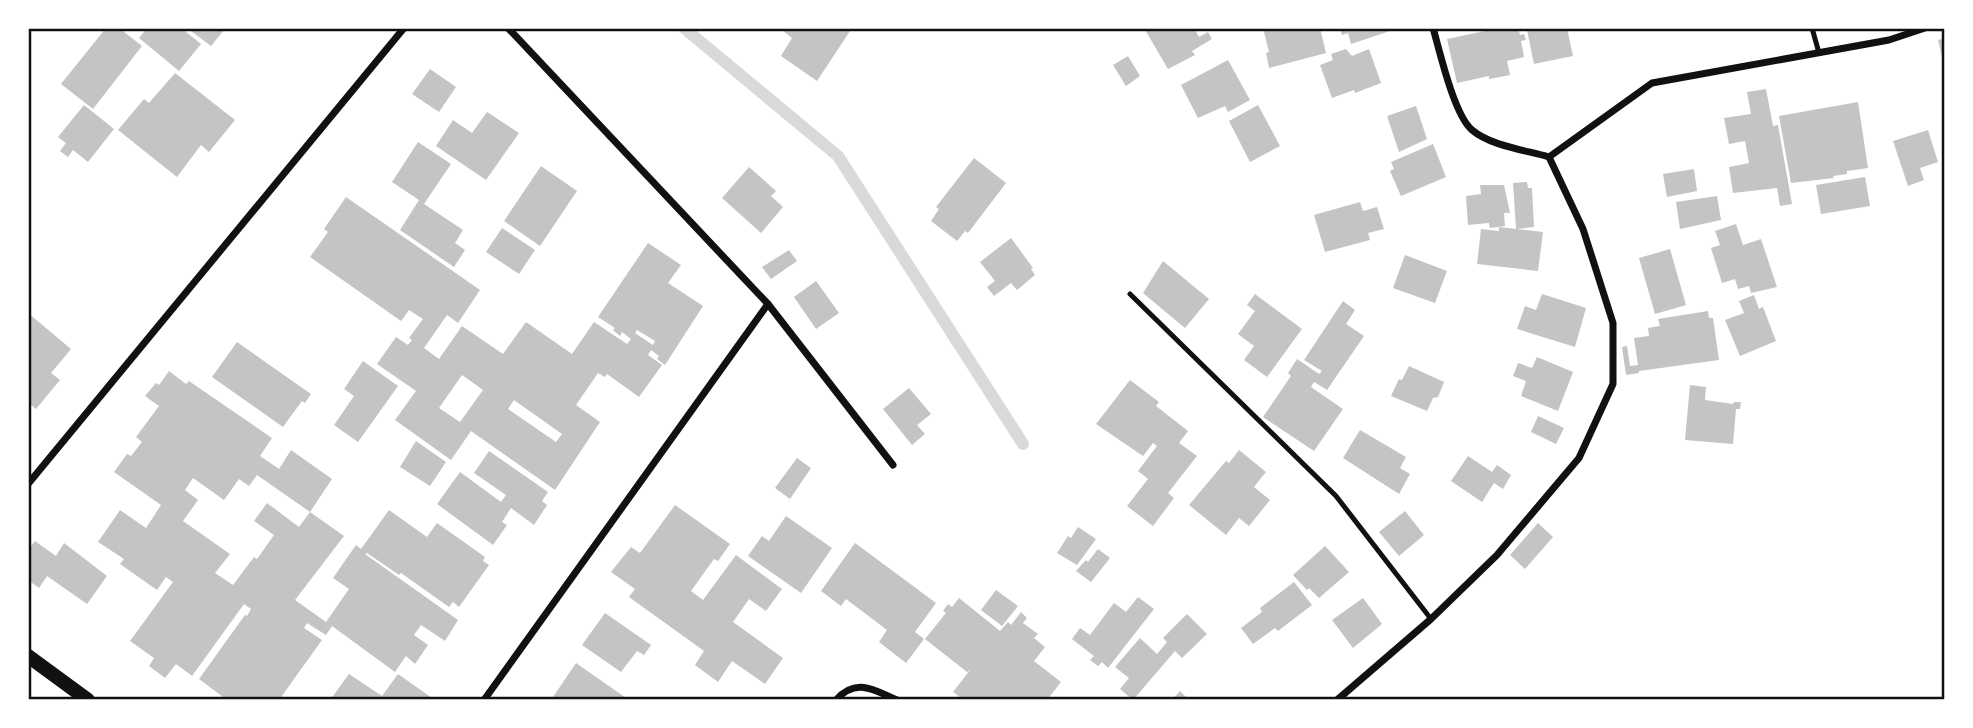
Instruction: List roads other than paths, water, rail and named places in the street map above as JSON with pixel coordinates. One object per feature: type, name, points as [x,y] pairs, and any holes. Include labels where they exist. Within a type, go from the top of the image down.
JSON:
[{"type":"main road","points":[[28,656],[88,700]]},
{"type":"street","points":[[28,484],[404,28]]},
{"type":"street","points":[[508,28],[768,304],[893,465]]},
{"type":"street","points":[[1337,700],[1431,619],[1497,555],[1579,457],[1613,384],[1613,323],[1583,229],[1549,157],[1492,141],[1471,130],[1457,107],[1433,28]]},
{"type":"street","points":[[1549,157],[1652,83],[1889,40],[1924,28]]},
{"type":"street","points":[[484,700],[768,304]]},
{"type":"street","points":[[836,700],[844,691],[862,686],[897,700]]},
{"type":"lane","points":[[1812,28],[1819,52]]},
{"type":"lane","points":[[1130,294],[1336,496],[1431,619]]},
{"type":"waterway","points":[[684,28],[838,156],[1023,444]]}]
